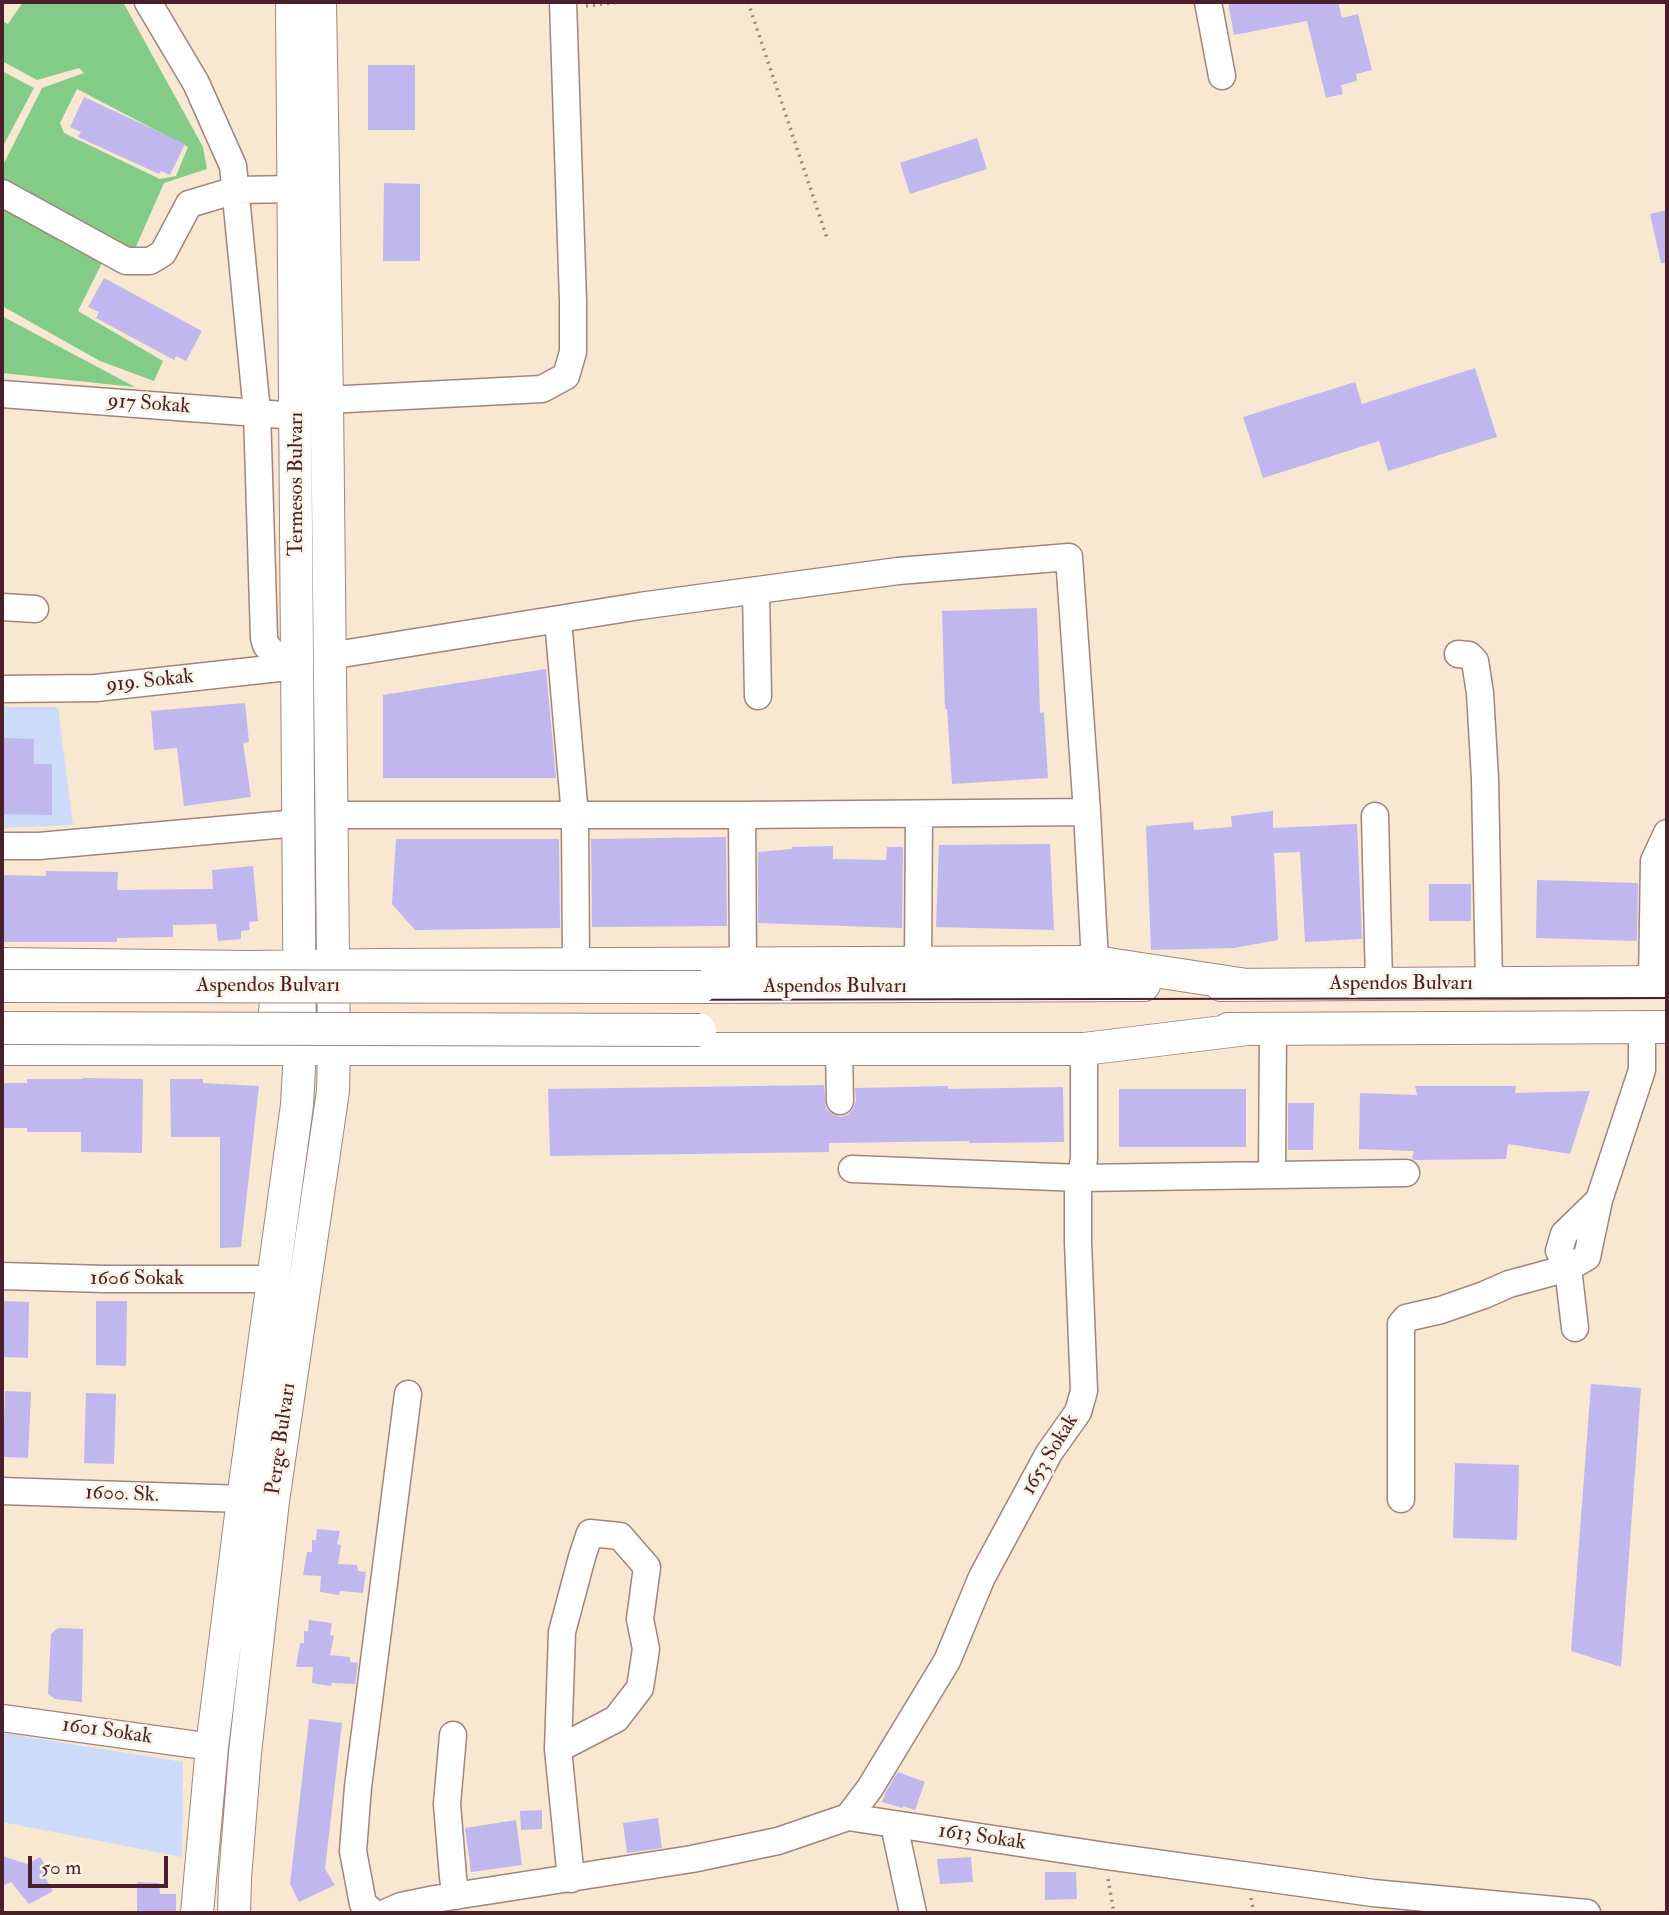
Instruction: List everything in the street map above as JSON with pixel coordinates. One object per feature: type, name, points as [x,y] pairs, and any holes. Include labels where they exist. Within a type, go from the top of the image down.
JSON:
[{"type":"main road","name":"Termesos Bulvarı","points":[[292,2],[299,966]]},
{"type":"main road","name":"Termesos Bulvarı","points":[[320,2],[333,965]]},
{"type":"main road","points":[[2,964],[251,967],[1095,962],[1240,984]]},
{"type":"main road","name":"Perge Bulvarı","points":[[234,1913],[245,1753],[273,1501],[333,1091],[333,965]]},
{"type":"main road","points":[[380,965],[361,976],[352,998],[355,1020],[365,1042],[387,1049]]},
{"type":"main road","name":"Perge Bulvarı","points":[[197,1913],[212,1747],[243,1499],[298,1105],[299,966]]},
{"type":"main road","points":[[244,1050],[263,1044],[274,1023],[276,1001],[270,977],[251,967]]},
{"type":"main road","name":"Aspendos Bulvarı","points":[[2,986],[701,987],[1660,982]]},
{"type":"main road","name":"Aspendos Bulvarı","points":[[2,1028],[700,1030],[1655,1027]]},
{"type":"main road","points":[[2,1049],[1084,1049],[1260,1029]]},
{"type":"street","points":[[148,2],[196,83],[233,166],[257,412],[264,638],[274,654],[297,666]]},
{"type":"street","points":[[1208,2],[1222,76]]},
{"type":"street","points":[[327,400],[542,389],[566,376],[573,352],[573,301],[563,5]]},
{"type":"street","points":[[2,193],[126,261],[150,261],[163,253],[189,204],[236,190],[295,190]]},
{"type":"street","name":"917 Sokak","points":[[2,394],[297,416]]},
{"type":"street","points":[[329,656],[640,606],[898,571],[1069,557],[1095,962]]},
{"type":"street","points":[[756,591],[758,696]]},
{"type":"street","points":[[2,607],[35,609]]},
{"type":"street","points":[[558,620],[575,816],[576,964]]},
{"type":"street","points":[[1458,654],[1469,655],[1475,660],[1480,693],[1485,779],[1489,983]]},
{"type":"street","name":"919. Sokak","points":[[2,689],[96,688],[297,666]]},
{"type":"street","points":[[331,815],[742,816],[1087,811]]},
{"type":"street","points":[[918,964],[919,814]]},
{"type":"street","points":[[742,816],[743,964]]},
{"type":"street","points":[[1375,816],[1379,984]]},
{"type":"street","points":[[2,846],[39,846],[298,823]]},
{"type":"street","points":[[1660,982],[1654,862],[1667,833]]},
{"type":"street","points":[[1576,1328],[1568,1268],[1559,1251],[1563,1234],[1599,1200],[1655,1027]]},
{"type":"street","points":[[1260,1029],[1272,1175]]},
{"type":"street","name":"1653 Sokak","points":[[848,1817],[870,1788],[947,1661],[982,1577],[1049,1453],[1078,1412],[1084,1391],[1078,1190],[1084,1159],[1084,1049]]},
{"type":"street","points":[[839,1050],[839,1101]]},
{"type":"street","points":[[852,1170],[1081,1178],[1406,1173]]},
{"type":"street","points":[[1401,1499],[1401,1324],[1406,1318],[1441,1310],[1510,1284],[1568,1268]]},
{"type":"street","name":"1606 Sokak","points":[[2,1276],[273,1279]]},
{"type":"street","points":[[374,1913],[363,1904],[353,1851],[358,1787],[408,1395]]},
{"type":"street","name":"1600. Sk.","points":[[2,1491],[243,1499]]},
{"type":"street","points":[[558,1748],[616,1719],[640,1688],[646,1649],[640,1619],[647,1567],[620,1536],[590,1533],[562,1632],[558,1748],[571,1879]]},
{"type":"street","name":"1601 Sokak","points":[[2,1718],[212,1747]]},
{"type":"street","points":[[453,1735],[447,1804],[456,1896]]},
{"type":"street","name":"1613 Sokak","points":[[385,1913],[401,1906],[456,1896],[692,1859],[778,1841],[848,1817],[1373,1893],[1587,1913]]},
{"type":"street","points":[[894,1825],[913,1913]]},
{"type":"path","points":[[563,5],[620,2]]},
{"type":"path","points":[[748,2],[827,237]]},
{"type":"path","points":[[1106,1856],[1114,1913]]},
{"type":"shaded area","points":[[2,707],[58,707],[73,825],[2,828]]},
{"type":"shaded area","points":[[2,1733],[183,1762],[182,1857],[2,1822]]},
{"type":"green space","points":[[23,2],[123,2],[203,147],[207,169],[164,183],[134,251],[2,180],[2,167],[42,88],[84,73],[79,68],[37,80],[2,61],[2,21],[8,24]],"holes":[[[77,89],[188,147],[176,176],[160,179],[64,133],[60,123]]]},
{"type":"green space","points":[[2,71],[34,88],[2,148]]},
{"type":"green space","points":[[5,205],[103,261],[78,311],[163,361],[154,381],[100,361],[2,306],[2,213]]},
{"type":"green space","points":[[2,316],[135,387],[2,373]]},
{"type":"building","points":[[1228,2],[1338,2],[1342,18],[1358,14],[1372,70],[1356,74],[1357,81],[1341,85],[1343,94],[1326,98],[1307,21],[1234,35]]},
{"type":"building","points":[[368,65],[415,65],[415,130],[368,130]]},
{"type":"building","points":[[84,97],[185,144],[170,175],[161,171],[159,174],[78,137],[81,132],[70,127]]},
{"type":"building","points":[[977,138],[987,169],[910,194],[900,163]]},
{"type":"building","points":[[384,183],[420,184],[420,261],[383,261]]},
{"type":"building","points":[[1667,210],[1667,263],[1661,263],[1650,214]]},
{"type":"building","points":[[104,278],[202,331],[186,361],[176,356],[174,360],[96,318],[99,312],[88,307]]},
{"type":"building","points":[[1475,368],[1497,437],[1388,471],[1379,441],[1263,478],[1243,417],[1355,382],[1362,404]]},
{"type":"building","points":[[1037,608],[1040,713],[1044,712],[1048,778],[952,784],[945,709],[942,611]]},
{"type":"building","points":[[546,669],[556,778],[383,778],[383,695]]},
{"type":"building","points":[[245,703],[249,742],[243,743],[251,797],[184,806],[177,748],[154,750],[151,711]]},
{"type":"building","points":[[4,738],[34,739],[34,764],[52,764],[52,815],[2,814]]},
{"type":"building","points":[[1273,811],[1273,828],[1357,824],[1362,939],[1305,942],[1300,852],[1274,853],[1278,940],[1234,948],[1151,950],[1146,826],[1193,822],[1194,830],[1232,827],[1231,816]]},
{"type":"building","points":[[726,837],[727,926],[592,927],[591,839]]},
{"type":"building","points":[[396,839],[559,839],[560,928],[415,930],[392,904]]},
{"type":"building","points":[[1050,844],[1054,930],[936,927],[939,845]]},
{"type":"building","points":[[833,846],[833,859],[886,860],[887,847],[903,847],[902,928],[758,923],[758,852],[792,847]]},
{"type":"building","points":[[253,866],[258,921],[249,922],[250,930],[241,931],[241,939],[218,941],[216,924],[173,925],[173,937],[117,938],[117,942],[2,942],[2,875],[46,876],[46,871],[118,872],[117,890],[213,889],[212,870]]},
{"type":"building","points":[[1537,880],[1638,883],[1637,941],[1536,938]]},
{"type":"building","points":[[1429,884],[1471,884],[1471,921],[1429,921]]},
{"type":"building","points":[[27,1079],[143,1079],[142,1153],[81,1152],[81,1132],[27,1132],[27,1128],[2,1128],[2,1083],[27,1083]]},
{"type":"building","points":[[170,1079],[203,1079],[203,1083],[259,1086],[241,1247],[220,1248],[220,1137],[171,1137]]},
{"type":"building","points":[[824,1085],[826,1109],[840,1117],[848,1115],[853,1109],[856,1101],[855,1088],[1063,1087],[1064,1142],[829,1143],[829,1152],[550,1156],[548,1089]]},
{"type":"building","points":[[1415,1086],[1516,1086],[1515,1093],[1590,1091],[1570,1154],[1508,1144],[1506,1159],[1415,1160],[1412,1159],[1414,1151],[1359,1149],[1360,1093],[1417,1095]]},
{"type":"building","points":[[1119,1089],[1246,1089],[1246,1147],[1119,1147]]},
{"type":"building","points":[[1288,1103],[1314,1103],[1313,1150],[1288,1150]]},
{"type":"building","points":[[2,1301],[29,1302],[28,1358],[2,1357]]},
{"type":"building","points":[[96,1301],[127,1301],[126,1366],[96,1365]]},
{"type":"building","points":[[1591,1384],[1641,1388],[1621,1667],[1571,1651]]},
{"type":"building","points":[[5,1391],[31,1392],[28,1458],[3,1457]]},
{"type":"building","points":[[86,1393],[116,1394],[114,1464],[84,1463]]},
{"type":"building","points":[[1455,1463],[1519,1465],[1517,1540],[1453,1538]]},
{"type":"building","points":[[317,1529],[340,1531],[337,1544],[341,1545],[338,1564],[357,1565],[358,1571],[366,1572],[363,1593],[340,1591],[339,1595],[320,1592],[321,1576],[303,1575],[307,1552],[312,1552],[312,1540],[316,1540]]},
{"type":"building","points":[[309,1620],[332,1623],[330,1635],[334,1636],[330,1655],[350,1657],[350,1662],[358,1663],[355,1684],[332,1683],[331,1686],[312,1683],[313,1667],[296,1667],[300,1643],[304,1643],[304,1631],[308,1631]]},
{"type":"building","points":[[58,1628],[83,1629],[82,1702],[55,1699],[48,1694],[51,1634]]},
{"type":"building","points":[[309,1719],[342,1723],[325,1869],[335,1885],[299,1902],[290,1884]]},
{"type":"building","points":[[898,1772],[925,1782],[915,1810],[882,1802]]},
{"type":"building","points":[[542,1810],[542,1829],[521,1830],[520,1811]]},
{"type":"building","points":[[658,1818],[662,1848],[627,1853],[623,1823]]},
{"type":"building","points":[[516,1820],[522,1865],[471,1872],[465,1828]]},
{"type":"building","points":[[2,1856],[27,1864],[40,1857],[49,1871],[44,1875],[53,1891],[29,1904],[11,1882],[2,1886]]},
{"type":"building","points":[[971,1857],[973,1882],[940,1884],[937,1859]]},
{"type":"building","points":[[1045,1872],[1076,1872],[1077,1899],[1045,1900]]},
{"type":"building","points":[[137,1882],[159,1883],[160,1894],[176,1894],[176,1913],[137,1913]]},
{"type":"tram line","points":[[2,1001],[1667,998]]}]
